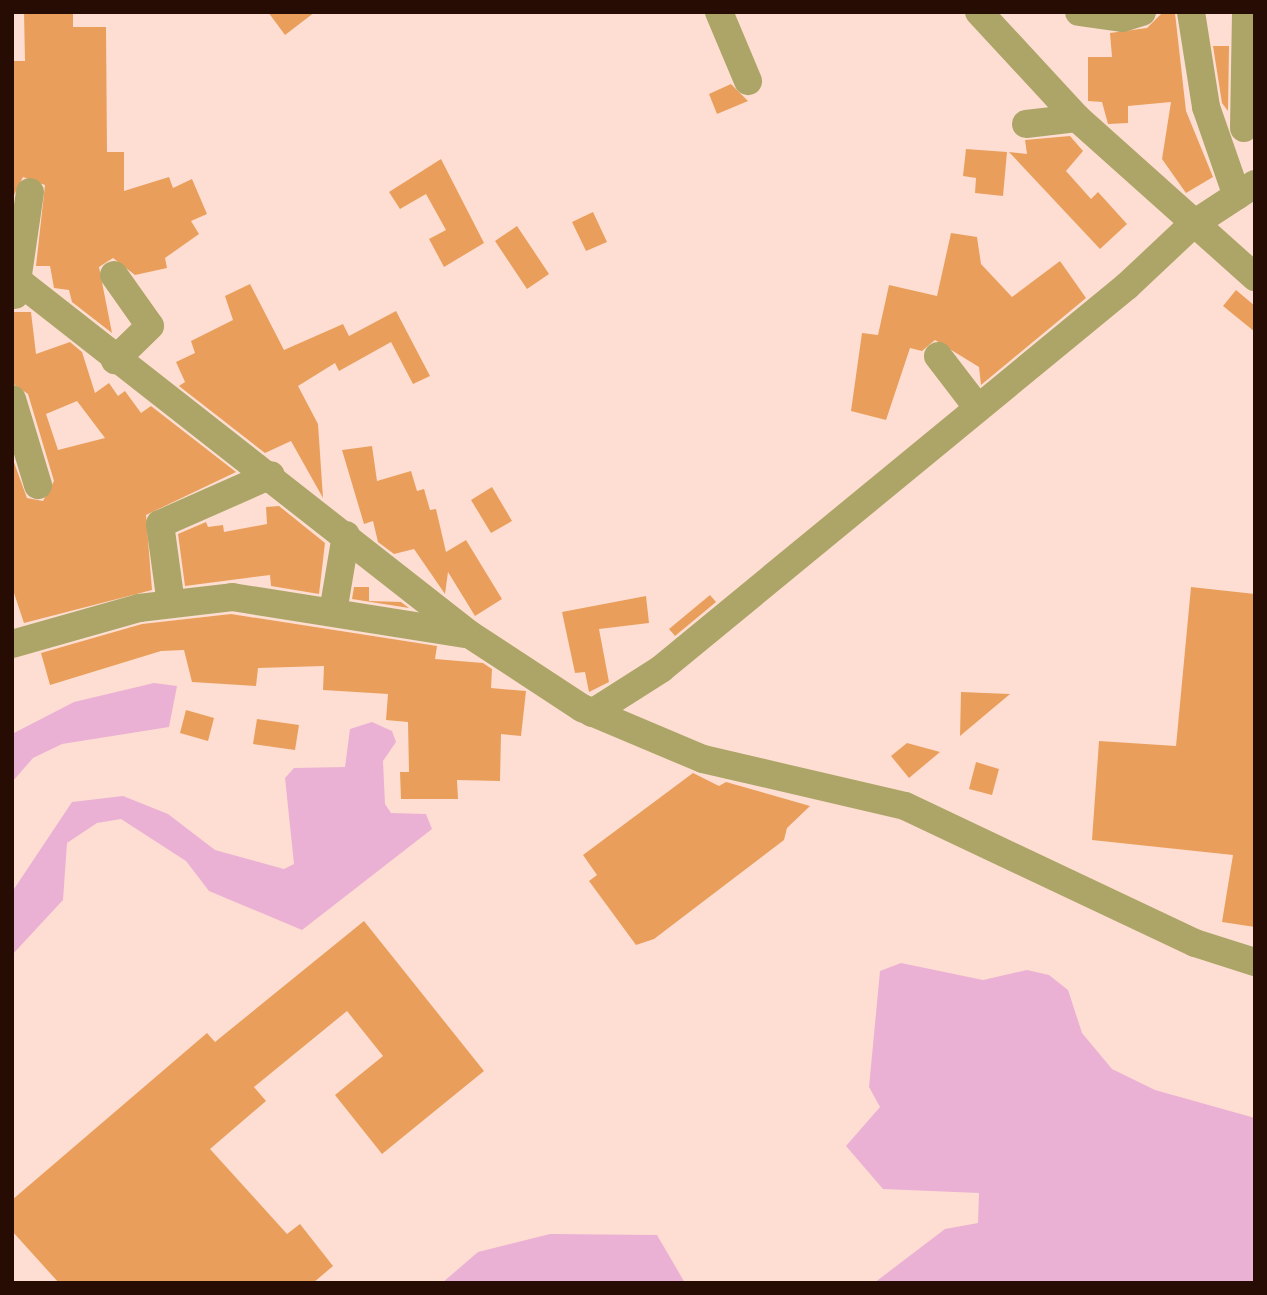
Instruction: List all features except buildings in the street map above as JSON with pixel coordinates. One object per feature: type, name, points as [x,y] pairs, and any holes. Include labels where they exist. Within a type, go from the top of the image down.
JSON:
[{"type":"street","points":[[719,12],[748,81]]},
{"type":"street","points":[[979,12],[1077,118],[1192,225],[1255,278]]},
{"type":"street","points":[[1079,12],[1122,18],[1142,12]]},
{"type":"street","points":[[592,713],[661,669],[1127,286],[1192,225],[1246,190],[1217,142],[1191,12]]},
{"type":"street","points":[[1217,142],[1250,127],[1246,12]]},
{"type":"street","points":[[1026,124],[1077,118]]},
{"type":"street","points":[[30,192],[15,287],[271,475],[469,634],[592,713],[704,759],[905,806],[1195,943],[1255,962]]},
{"type":"street","points":[[114,275],[150,326],[115,360]]},
{"type":"street","points":[[938,356],[977,407]]},
{"type":"street","points":[[12,398],[38,485]]},
{"type":"street","points":[[171,604],[160,524],[271,475]]},
{"type":"street","points":[[333,612],[346,535]]},
{"type":"street","points":[[12,644],[171,604],[232,597],[469,634]]},
{"type":"shaded area","points":[[154,683],[177,686],[169,727],[62,744],[33,758],[12,782],[12,734],[74,702]]},
{"type":"shaded area","points":[[372,722],[392,731],[396,742],[383,761],[385,804],[391,813],[426,814],[432,829],[302,930],[209,891],[186,861],[121,819],[97,823],[67,843],[63,900],[12,955],[12,892],[72,802],[123,796],[168,814],[215,850],[284,869],[294,864],[285,778],[294,768],[345,767],[350,729]]},
{"type":"shaded area","points":[[901,963],[983,980],[1027,970],[1049,975],[1068,990],[1082,1033],[1112,1069],[1155,1090],[1255,1118],[1255,1283],[874,1283],[945,1229],[978,1223],[979,1193],[883,1189],[846,1146],[880,1107],[869,1087],[880,971]]},
{"type":"shaded area","points":[[550,1234],[657,1235],[685,1283],[442,1283],[478,1252]]}]
